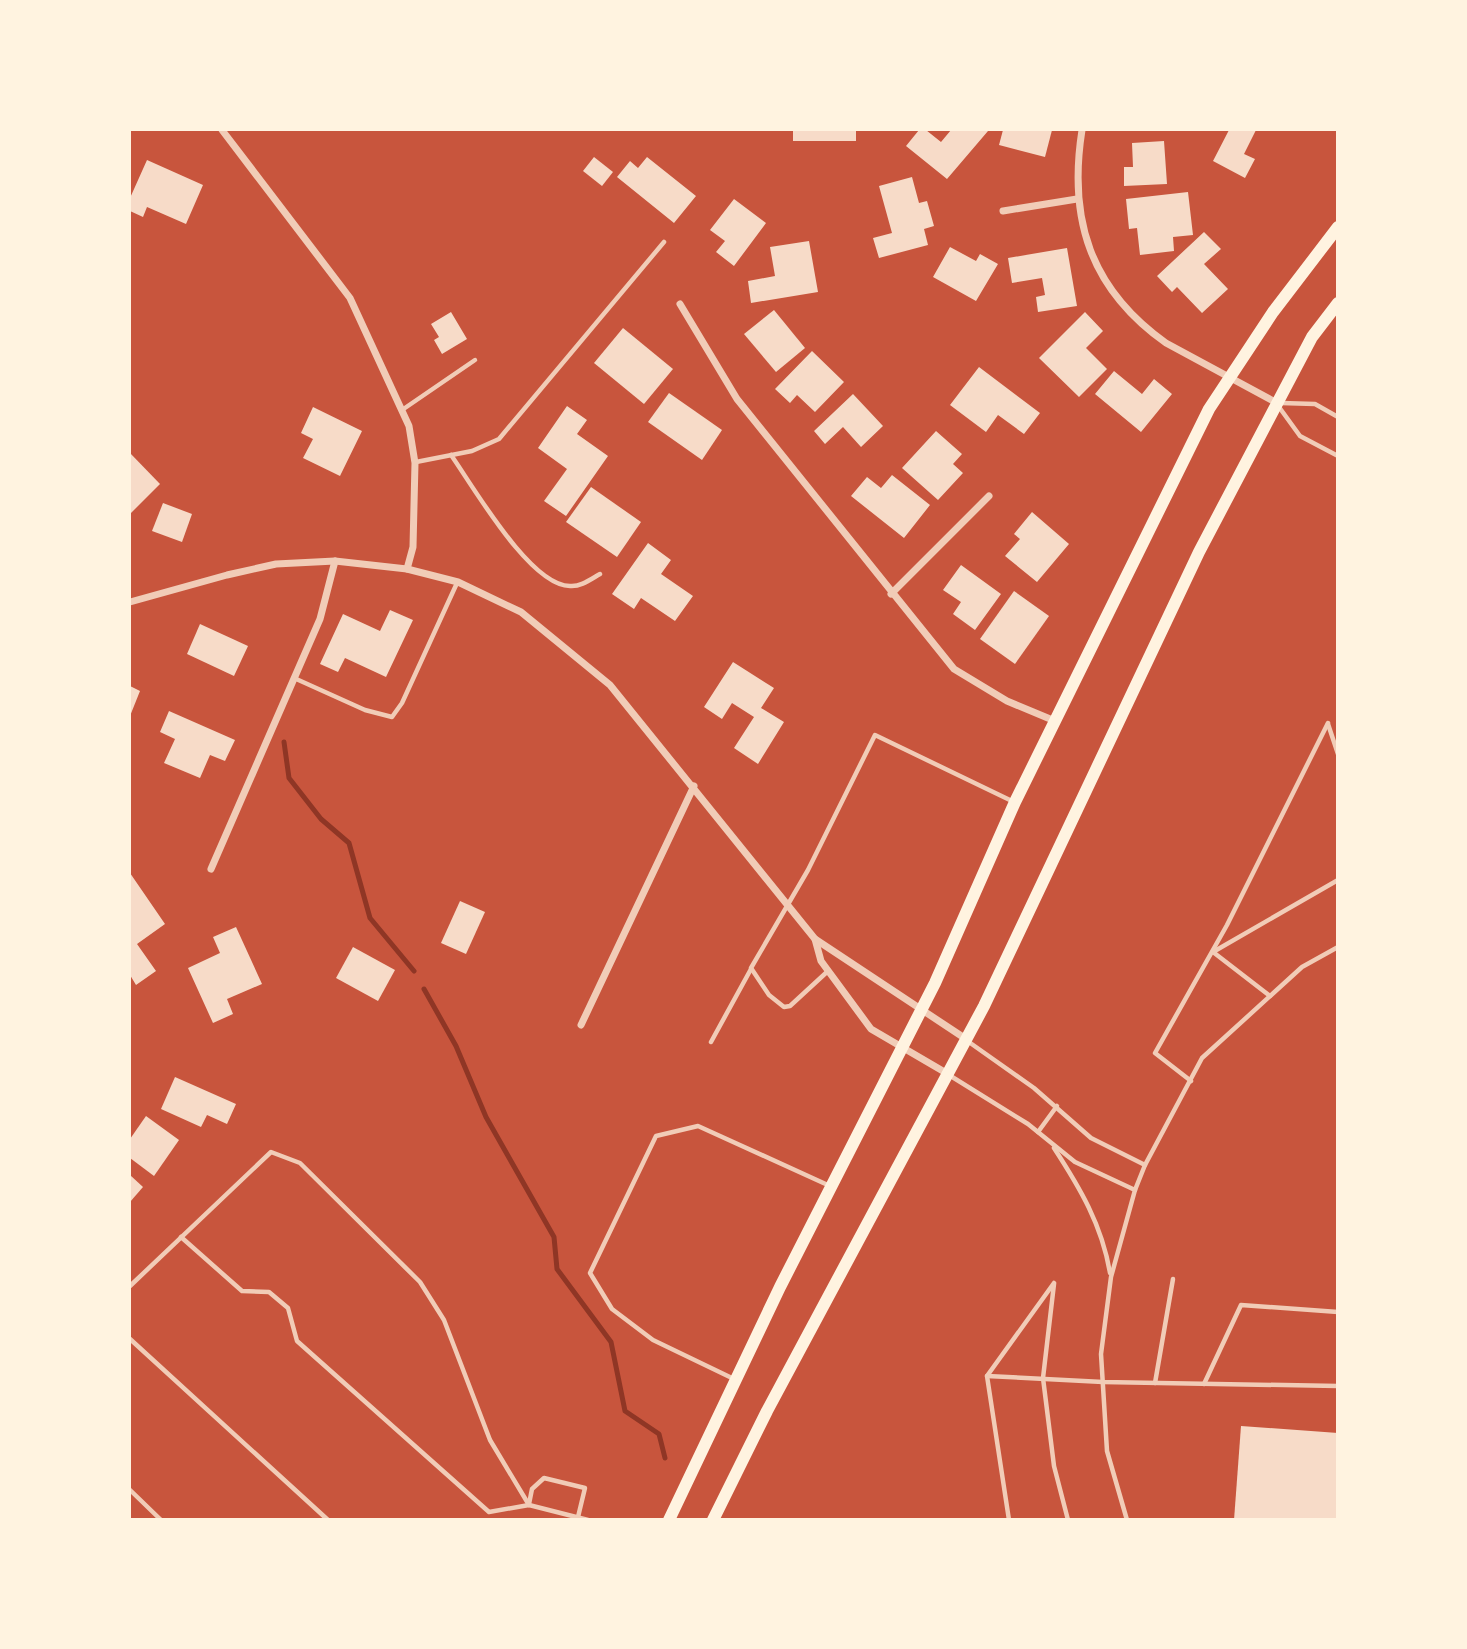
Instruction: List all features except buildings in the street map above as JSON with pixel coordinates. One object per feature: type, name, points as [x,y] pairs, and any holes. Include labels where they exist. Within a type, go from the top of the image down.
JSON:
[{"type":"main road","points":[[669,1520],[830,1186],[921,1007],[1015,802],[1209,409],[1273,312],[1338,227]]},
{"type":"main road","points":[[713,1520],[767,1411],[966,1040],[1199,552],[1312,337],[1338,303]]},
{"type":"street","points":[[222,130],[350,298],[409,426],[415,463],[413,547],[407,569]]},
{"type":"street","points":[[1082,130],[1077,199],[1087,248],[1110,287],[1150,331],[1277,403]]},
{"type":"street","points":[[1003,211],[1077,199]]},
{"type":"street","points":[[680,304],[737,399],[891,594],[954,669],[1007,701],[1056,722]]},
{"type":"street","points":[[891,594],[989,496]]},
{"type":"street","points":[[130,602],[276,564],[335,561],[407,569],[458,582],[521,612],[610,685],[815,939],[921,1007],[966,1040]]},
{"type":"street","points":[[211,869],[320,619],[335,561]]},
{"type":"street","points":[[581,1025],[694,786]]},
{"type":"street","points":[[815,939],[821,961],[871,1029],[948,1074]]},
{"type":"lane","points":[[415,463],[472,451],[499,439],[664,242]]},
{"type":"lane","points":[[402,410],[475,360]]},
{"type":"lane","points":[[1277,403],[1315,404],[1338,417]]},
{"type":"lane","points":[[1277,403],[1300,436],[1338,456]]},
{"type":"lane","points":[[451,455],[518,551],[541,575],[570,586],[584,583],[600,574]]},
{"type":"lane","points":[[294,678],[365,710],[392,717],[402,703],[458,582]]},
{"type":"lane","points":[[1191,1081],[1155,1053],[1213,952],[1328,723],[1338,754]]},
{"type":"lane","points":[[711,1042],[765,940],[788,906],[875,734],[1015,802]]},
{"type":"lane","points":[[1213,952],[1338,880]]},
{"type":"lane","points":[[1127,1520],[1107,1451],[1101,1354],[1111,1277],[1135,1190],[1145,1165],[1202,1058],[1302,967],[1338,947]]},
{"type":"lane","points":[[1213,952],[1270,996]]},
{"type":"lane","points":[[751,968],[769,995],[784,1007],[790,1006],[828,971]]},
{"type":"lane","points":[[966,1040],[1057,1106],[1091,1138],[1145,1165]]},
{"type":"lane","points":[[948,1074],[1000,1105],[1075,1162],[1135,1190]]},
{"type":"lane","points":[[1038,1132],[1057,1106]]},
{"type":"lane","points":[[736,1380],[653,1340],[612,1309],[590,1273],[656,1136],[698,1126],[830,1186]]},
{"type":"lane","points":[[1052,1144],[1088,1203],[1106,1248],[1111,1277]]},
{"type":"lane","points":[[130,1286],[271,1152],[300,1163],[420,1282],[444,1321],[490,1440],[529,1505]]},
{"type":"lane","points":[[181,1237],[242,1291],[269,1292],[288,1308],[297,1342],[489,1512],[529,1505],[588,1520]]},
{"type":"lane","points":[[1156,1382],[1172,1279]]},
{"type":"lane","points":[[1009,1520],[987,1376],[1054,1283],[1043,1378],[1054,1466],[1068,1520]]},
{"type":"lane","points":[[1204,1384],[1241,1305],[1338,1312]]},
{"type":"lane","points":[[130,1339],[328,1520]]},
{"type":"lane","points":[[987,1376],[1103,1382],[1338,1386]]},
{"type":"lane","points":[[529,1505],[532,1489],[544,1478],[585,1488],[578,1517]]},
{"type":"lane","points":[[130,1490],[161,1520]]},
{"type":"waterway","points":[[284,742],[289,778],[321,819],[349,843],[370,918],[414,971]]},
{"type":"waterway","points":[[424,989],[456,1046],[486,1117],[554,1237],[557,1269],[611,1342],[625,1411],[659,1434],[665,1458]]}]
